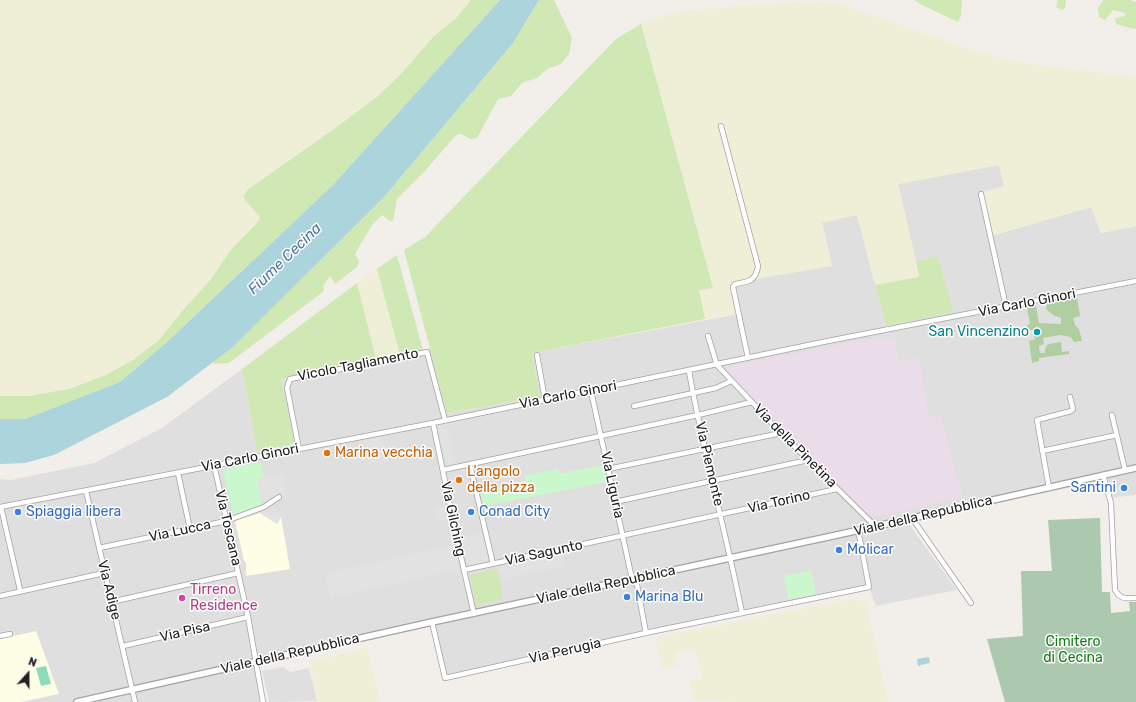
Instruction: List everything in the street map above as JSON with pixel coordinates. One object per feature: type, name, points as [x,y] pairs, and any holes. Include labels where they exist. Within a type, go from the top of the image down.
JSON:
[{"type":"street","points":[[721,126],[758,266],[757,274],[749,282],[735,284],[733,287],[748,358]]},
{"type":"street","points":[[981,194],[1006,307]]},
{"type":"street","name":"Via Carlo Ginori","points":[[0,507],[433,423],[836,340],[1136,281]]},
{"type":"street","points":[[708,336],[717,365]]},
{"type":"street","name":"Vicolo Tagliamento","points":[[299,449],[287,388],[290,379],[304,376],[427,352],[445,420]]},
{"type":"street","points":[[537,354],[545,400]]},
{"type":"street","name":"Via della Pinetina","points":[[717,365],[781,433],[875,526]]},
{"type":"street","name":"Via Piemonte","points":[[689,371],[742,613]]},
{"type":"street","points":[[634,406],[693,394],[716,388],[731,381]]},
{"type":"street","name":"Via Liguria","points":[[591,391],[632,579],[636,585],[646,633]]},
{"type":"street","points":[[1049,488],[1037,420],[1071,411],[1073,409],[1070,397]]},
{"type":"street","points":[[443,470],[752,402]]},
{"type":"street","points":[[1112,415],[1125,470]]},
{"type":"street","name":"Via Gilching","points":[[433,423],[474,614]]},
{"type":"street","points":[[608,469],[781,433]]},
{"type":"street","points":[[1042,451],[1117,435]]},
{"type":"street","points":[[615,502],[808,460]]},
{"type":"street","name":"Via Toscana","points":[[214,465],[248,618],[263,702]]},
{"type":"street","points":[[470,465],[493,564]]},
{"type":"street","name":"Viale della Repubblica","points":[[77,702],[432,622],[1136,468]]},
{"type":"street","points":[[178,473],[190,529]]},
{"type":"street","points":[[1103,475],[1111,503],[1115,590],[1119,596],[1125,598],[1136,598]]},
{"type":"street","name":"Via Torino","points":[[623,536],[837,489]]},
{"type":"street","name":"Via Adige","points":[[86,490],[135,702]]},
{"type":"street","name":"Via Lucca","points":[[99,548],[226,521],[264,507],[279,496]]},
{"type":"street","points":[[0,507],[20,590]]},
{"type":"street","points":[[912,518],[971,604]]},
{"type":"street","name":"Via Perugia","points":[[432,622],[445,678],[646,633],[869,587],[857,530]]},
{"type":"street","name":"Via Sagunto","points":[[464,570],[623,536]]},
{"type":"street","points":[[0,596],[20,590],[104,573]]},
{"type":"street","points":[[111,602],[238,573]]},
{"type":"street","name":"Via Pisa","points":[[123,646],[248,618]]},
{"type":"street","points":[[0,636],[10,634]]},
{"type":"shaded area","points":[[0,0],[471,0],[455,19],[434,36],[400,75],[378,96],[334,129],[252,186],[257,213],[260,219],[230,251],[211,279],[184,309],[159,341],[133,360],[104,376],[69,389],[29,396],[0,396]]},
{"type":"shaded area","points":[[809,1],[839,4],[972,50],[1006,60],[1136,77],[1136,226],[1101,233],[1091,207],[987,237],[979,193],[1004,186],[999,165],[898,184],[919,277],[875,285],[857,215],[822,223],[832,266],[731,283],[738,313],[705,319],[699,290],[713,287],[641,24],[676,13],[694,10]]},
{"type":"shaded area","points":[[999,165],[1004,186],[987,237],[1091,207],[1101,233],[1136,226],[1136,495],[1109,498],[1103,480],[908,523],[957,590],[876,606],[869,587],[445,678],[432,623],[256,662],[263,702],[0,702],[0,479],[11,480],[94,463],[162,428],[242,369],[257,451],[294,444],[281,379],[431,348],[448,413],[540,397],[532,353],[738,314],[731,283],[832,266],[822,222],[857,214],[886,326],[952,312],[938,256],[916,261],[898,184]]},
{"type":"shaded area","points":[[377,269],[400,355],[376,359],[357,283]]},
{"type":"shaded area","points":[[879,337],[882,339],[894,337],[900,362],[919,358],[929,416],[941,417],[963,498],[869,518],[757,405],[728,372],[729,366]]},
{"type":"shaded area","points":[[446,424],[457,468],[448,470],[438,426]]},
{"type":"shaded area","points":[[368,436],[369,439],[382,436],[388,461],[369,464],[363,437]]},
{"type":"shaded area","points":[[283,474],[287,494],[266,506],[262,502],[257,479]]},
{"type":"shaded area","points":[[450,506],[451,509],[445,510],[447,520],[436,522],[434,509]]},
{"type":"shaded area","points":[[265,512],[271,515],[273,512],[281,517],[277,524],[260,513]]},
{"type":"shaded area","points":[[260,513],[277,524],[281,517],[290,569],[246,576],[246,563],[244,561],[235,521]]},
{"type":"shaded area","points":[[483,533],[490,565],[469,569],[461,537]]},
{"type":"shaded area","points":[[454,545],[459,570],[330,598],[325,573]]},
{"type":"shaded area","points":[[561,549],[564,566],[501,580],[498,568],[555,555],[554,551]]},
{"type":"shaded area","points":[[854,599],[864,601],[867,605],[888,702],[735,702],[694,700],[689,681],[703,678],[694,649],[675,653],[677,666],[662,668],[656,639],[660,636]]},
{"type":"shaded area","points":[[36,631],[59,694],[21,702],[0,702],[0,639]]},
{"type":"shaded area","points":[[367,648],[380,702],[318,702],[309,661]]},
{"type":"shaded area","points":[[283,667],[290,672],[309,668],[317,701],[269,702],[262,671]]},
{"type":"green space","points":[[471,0],[500,0],[333,185],[167,342],[120,382],[25,419],[0,419],[0,396],[29,396],[69,389],[104,376],[133,360],[158,341],[211,279],[230,251],[260,219],[244,199],[247,190],[378,96],[400,75],[434,36],[455,19]]},
{"type":"green space","points":[[539,0],[554,0],[572,38],[569,54],[561,64],[547,69],[537,78],[522,83],[511,96],[498,99],[477,138],[470,139],[462,134],[456,135],[425,171],[397,199],[393,221],[390,221],[382,215],[372,225],[356,252],[355,255],[359,261],[357,267],[335,284],[330,276],[323,286],[324,291],[229,363],[214,364],[212,362],[233,347],[384,197],[513,43]]},
{"type":"green space","points":[[914,0],[962,0],[961,16],[958,22]]},
{"type":"green space","points":[[1058,0],[1066,0],[1065,8],[1062,10],[1056,7]]},
{"type":"green space","points":[[1103,0],[1130,0],[1136,2],[1136,29],[1116,24],[1115,18],[1125,16],[1125,13],[1113,10],[1105,20],[1099,17],[1098,8]]},
{"type":"green space","points":[[641,24],[713,288],[699,290],[705,319],[532,353],[540,397],[447,413],[404,250],[425,237],[616,39]]},
{"type":"green space","points":[[397,255],[423,350],[400,355],[377,269]]},
{"type":"green space","points":[[938,256],[953,312],[886,326],[875,285],[919,277],[916,261]]},
{"type":"green space","points":[[357,283],[376,359],[281,379],[295,444],[257,451],[242,369]]},
{"type":"green space","points":[[1077,297],[1080,316],[1073,318],[1075,325],[1079,329],[1082,341],[1074,342],[1071,337],[1060,335],[1043,338],[1044,344],[1039,346],[1040,353],[1045,353],[1045,349],[1048,344],[1061,342],[1062,352],[1069,351],[1069,354],[1039,358],[1039,361],[1032,363],[1029,341],[1035,339],[1033,330],[1028,330],[1027,325],[1030,324],[1027,308],[1036,306],[1039,323],[1061,324],[1061,318],[1053,315],[1046,309],[1047,304]]},
{"type":"green space","points":[[260,462],[264,477],[257,479],[263,508],[233,514],[223,470]]},
{"type":"green space","points":[[604,465],[607,482],[484,506],[481,490],[526,481],[525,476],[558,469],[559,474]]},
{"type":"green space","name":"Cimitero di Cecina","points":[[1100,518],[1102,592],[1110,592],[1111,613],[1130,611],[1129,602],[1136,602],[1136,702],[1005,702],[987,639],[1023,636],[1021,571],[1052,571],[1048,520]]},
{"type":"green space","points":[[497,569],[503,599],[476,605],[470,575]]},
{"type":"green space","points":[[811,571],[816,594],[788,599],[784,576]]},
{"type":"green space","points":[[46,666],[51,684],[41,686],[36,668]]},
{"type":"water","name":"Fiume Cecina","points":[[500,0],[539,0],[513,43],[384,197],[233,347],[167,397],[54,455],[25,463],[0,464],[0,419],[25,419],[120,382],[167,342],[333,185]]},
{"type":"water","points":[[929,657],[930,663],[918,666],[917,659]]},
{"type":"place","name":"San Vincenzino","points":[[1037,332]]},
{"type":"place","name":"Marina vecchia","points":[[327,453]]},
{"type":"place","name":"L'angolo della pizza","points":[[459,480]]},
{"type":"place","name":"Santini","points":[[1124,488]]},
{"type":"place","name":"Spiaggia libera","points":[[18,512]]},
{"type":"place","name":"Conad City","points":[[471,512]]},
{"type":"place","name":"Molicar","points":[[839,550]]},
{"type":"place","name":"Marina Blu","points":[[627,597]]},
{"type":"place","name":"Tirreno Residence","points":[[182,598]]}]
